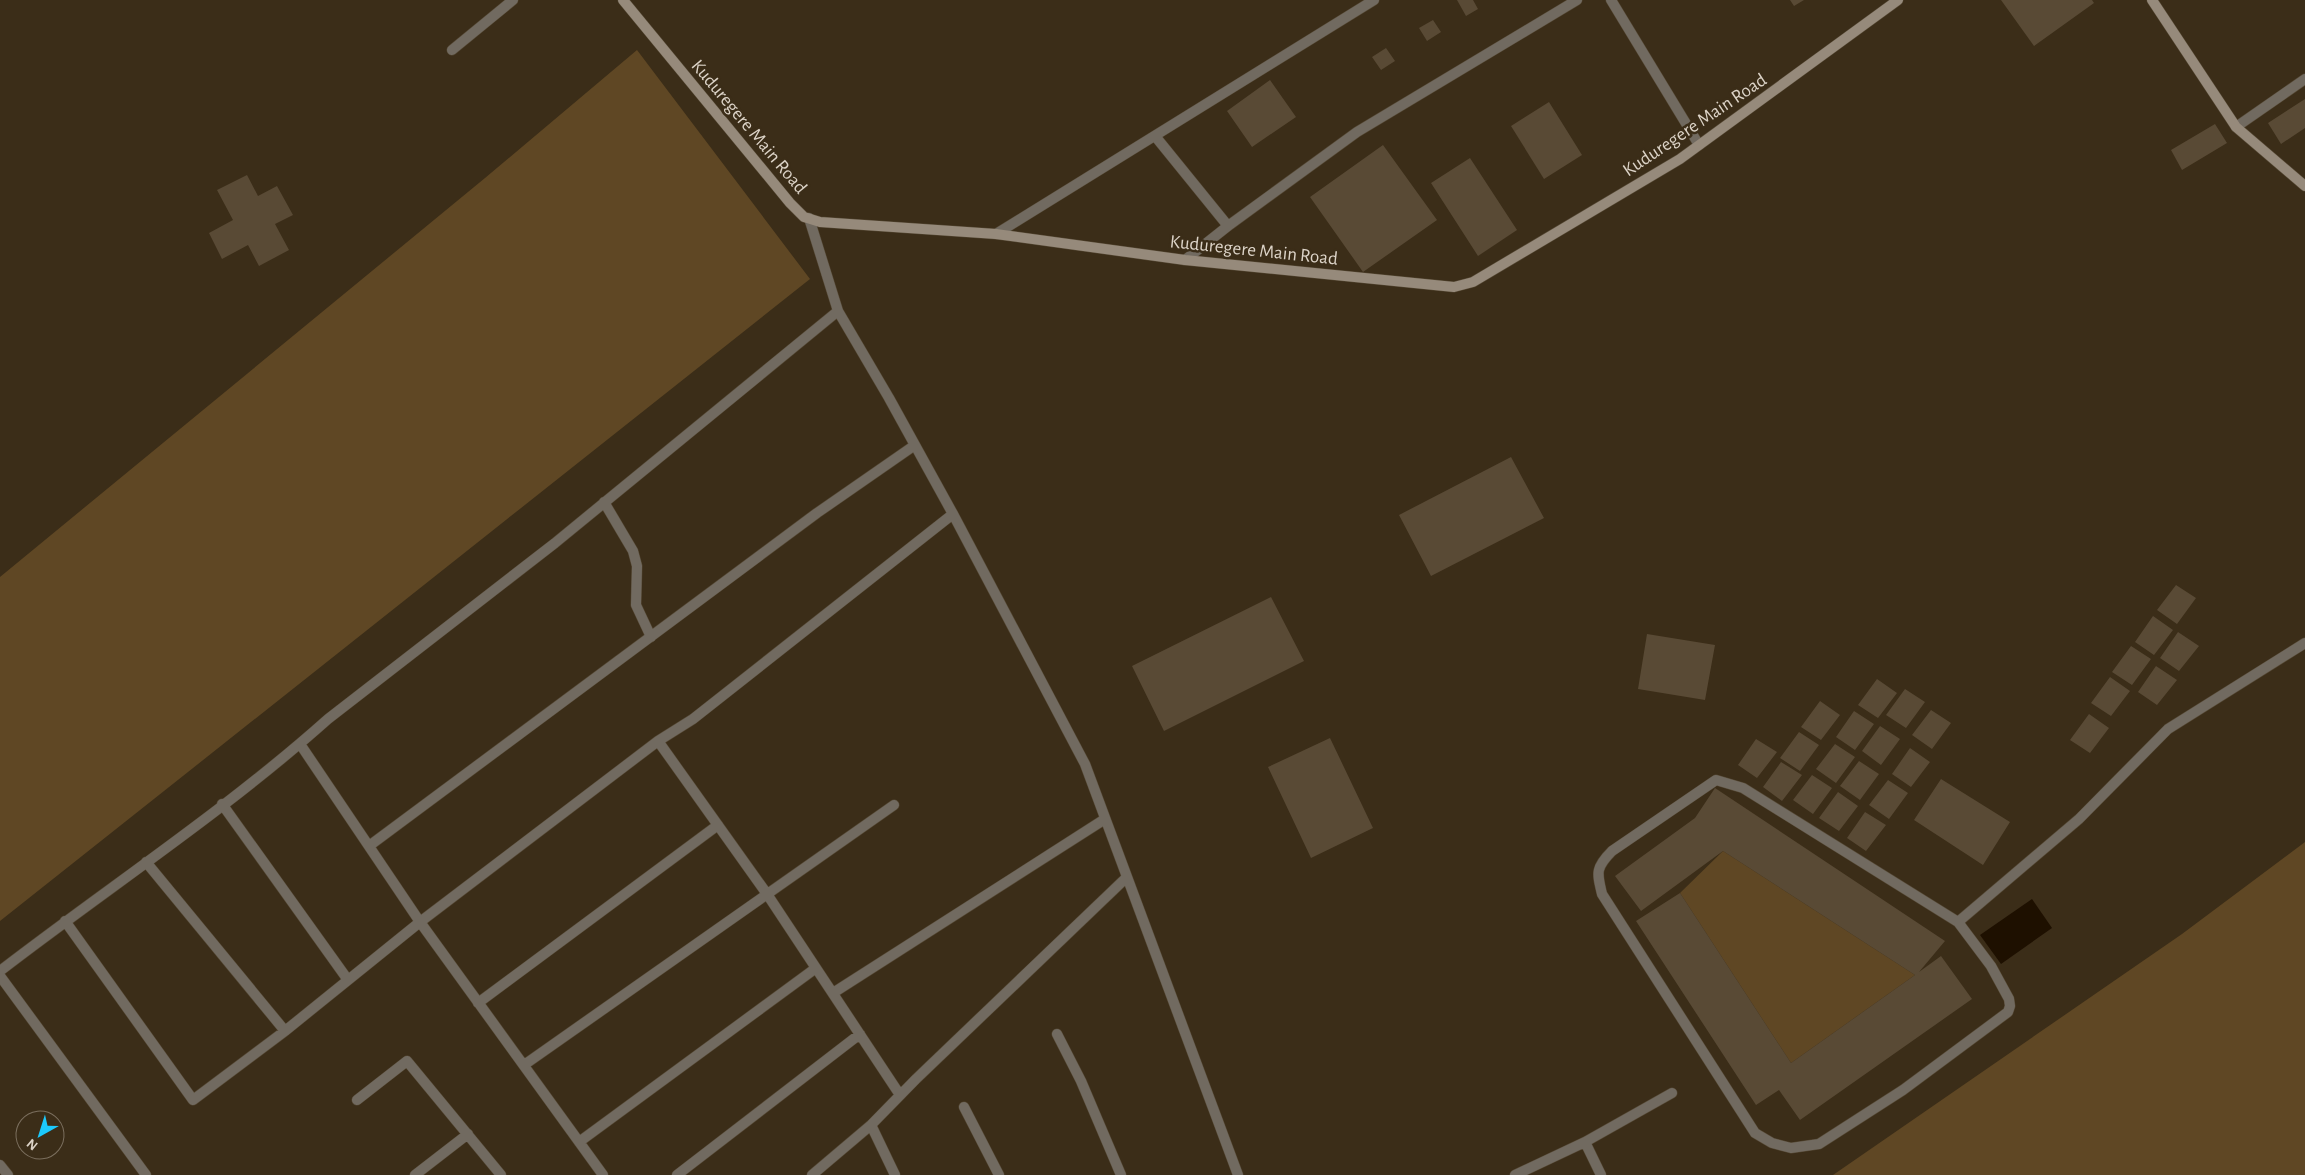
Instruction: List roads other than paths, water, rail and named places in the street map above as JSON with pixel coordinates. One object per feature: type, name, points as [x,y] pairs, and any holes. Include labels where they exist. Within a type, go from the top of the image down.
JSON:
[{"type":"street","points":[[452,50],[513,0]]},
{"type":"street","name":"Kuduregere Main Road","points":[[623,0],[790,203],[804,217],[820,222],[996,234],[1185,260],[1454,287],[1473,282],[1680,159],[1898,0]]},
{"type":"street","points":[[996,234],[1374,0]]},
{"type":"street","points":[[1185,260],[1228,226],[1357,132],[1577,0]]},
{"type":"street","points":[[1611,0],[1699,145]]},
{"type":"street","points":[[2152,0],[2236,127],[2305,186]]},
{"type":"street","points":[[2236,127],[2305,79]]},
{"type":"street","points":[[1155,136],[1228,226]]},
{"type":"street","points":[[809,218],[838,311],[953,514],[1084,764],[1238,1175]]},
{"type":"street","points":[[0,971],[300,744],[328,719],[555,543],[838,311]]},
{"type":"street","points":[[368,846],[817,513],[915,445]]},
{"type":"street","points":[[604,502],[633,552],[637,566],[636,604],[651,637]]},
{"type":"street","points":[[65,921],[193,1100],[285,1031],[420,922],[658,741],[693,719],[953,514]]},
{"type":"street","points":[[1958,922],[2079,819],[2168,729],[2305,643]]},
{"type":"street","points":[[658,741],[767,894],[900,1095]]},
{"type":"street","points":[[300,744],[420,922],[603,1175]]},
{"type":"street","points":[[1716,780],[1743,788],[1958,922],[1990,966],[2009,999],[2010,1006],[2008,1012],[1903,1090],[1848,1127],[1819,1144],[1791,1148],[1772,1143],[1755,1133],[1602,894],[1597,872],[1602,860],[1612,851],[1716,780]]},
{"type":"street","points":[[222,804],[348,980]]},
{"type":"street","points":[[524,1065],[894,805]]},
{"type":"street","points":[[833,993],[1105,818]]},
{"type":"street","points":[[478,1002],[718,825]]},
{"type":"street","points":[[146,862],[285,1031]]},
{"type":"street","points":[[812,1175],[871,1125],[1127,877]]},
{"type":"street","points":[[579,1142],[816,968]]},
{"type":"street","points":[[0,976],[146,1175]]},
{"type":"street","points":[[676,1175],[860,1034]]},
{"type":"street","points":[[1057,1034],[1081,1081],[1121,1175]]},
{"type":"street","points":[[357,1100],[407,1061],[501,1175]]},
{"type":"street","points":[[1515,1175],[1585,1142],[1672,1094]]},
{"type":"street","points":[[964,1107],[999,1175]]},
{"type":"street","points":[[871,1125],[895,1175]]},
{"type":"street","points":[[415,1175],[468,1134]]},
{"type":"street","points":[[1585,1142],[1601,1175]]},
{"type":"street","points":[[0,1164],[8,1175]]}]
